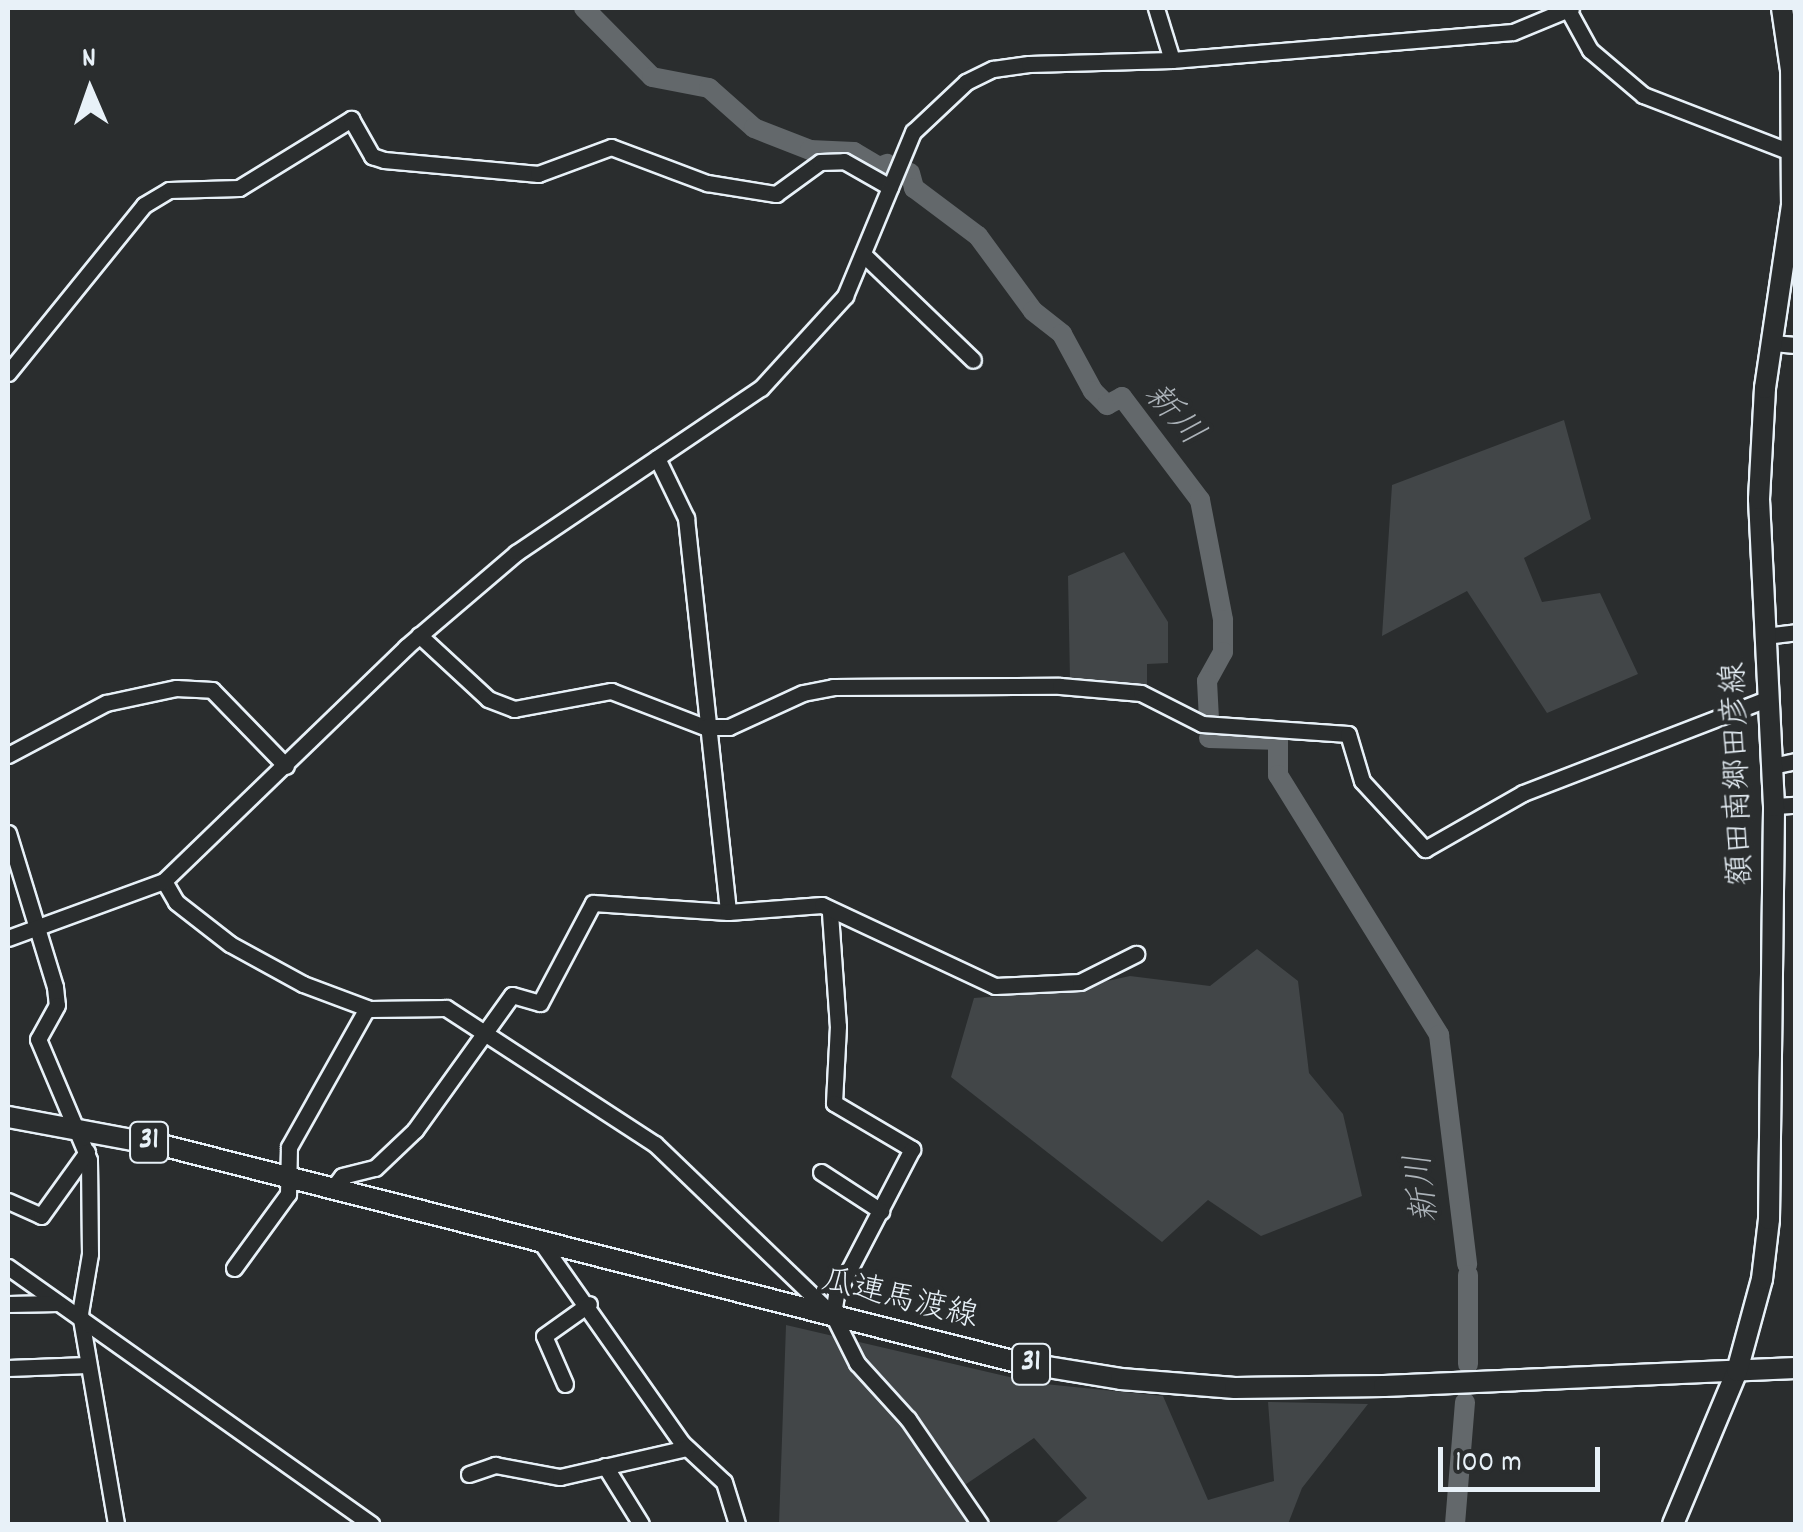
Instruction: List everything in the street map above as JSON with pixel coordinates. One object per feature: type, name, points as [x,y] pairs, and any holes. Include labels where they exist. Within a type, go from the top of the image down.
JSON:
[{"type":"main road","name":"額田南郷田彦線","points":[[1673,1524],[1737,1371],[1762,1279],[1769,1219],[1785,806],[1772,766],[1759,468],[1772,344],[1794,206],[1782,8]]},
{"type":"main road","name":"瓜連馬渡線","points":[[8,1117],[80,1127],[1016,1362],[1173,1385],[1384,1386],[1796,1368]]},
{"type":"street","points":[[1156,8],[1172,60]]},
{"type":"street","points":[[8,938],[164,881],[419,635],[516,553],[761,388],[800,352],[844,296],[913,132],[934,105],[993,69],[1172,60],[1513,32],[1568,9],[1590,50],[1642,95],[1793,153]]},
{"type":"street","points":[[8,373],[144,205],[169,190],[239,188],[351,118],[372,156],[384,160],[538,174],[611,147],[707,183],[776,194],[820,162],[844,161],[890,187]]},
{"type":"street","points":[[864,255],[974,360]]},
{"type":"street","points":[[1772,344],[1796,346]]},
{"type":"street","points":[[657,458],[686,518],[705,727],[728,912]]},
{"type":"street","points":[[1765,636],[1796,632]]},
{"type":"street","points":[[419,635],[488,699],[514,709],[611,691],[705,727],[729,727],[804,693],[834,687],[936,683],[1140,693],[1202,724],[1348,734],[1362,782],[1425,849],[1523,793],[1768,698]]},
{"type":"street","points":[[8,754],[106,703],[176,688],[212,690],[286,766]]},
{"type":"street","points":[[1772,766],[1796,761]]},
{"type":"street","points":[[8,833],[56,1005],[38,1039],[80,1127],[93,1190],[80,1313],[116,1524]]},
{"type":"street","points":[[164,881],[176,902],[230,944],[303,984],[367,1008],[446,1008],[654,1144],[833,1315],[856,1363],[908,1419],[980,1524]]},
{"type":"street","points":[[332,1189],[342,1176],[374,1168],[415,1130],[512,994],[540,1003],[554,988],[594,903],[728,912],[802,902],[995,986],[1080,982],[1136,954]]},
{"type":"street","points":[[830,912],[838,1026],[830,1080],[834,1102],[912,1149],[836,1295],[833,1315]]},
{"type":"street","points":[[234,1268],[288,1194],[289,1147],[367,1008]]},
{"type":"street","points":[[8,1201],[41,1216],[87,1152]]},
{"type":"street","points":[[821,1172],[881,1211]]},
{"type":"street","points":[[540,1242],[546,1258],[589,1304],[687,1448],[724,1482],[737,1524]]},
{"type":"street","points":[[8,1267],[80,1313],[371,1524]]},
{"type":"street","points":[[8,1304],[59,1303]]},
{"type":"street","points":[[565,1384],[544,1336],[589,1304]]},
{"type":"street","points":[[8,1368],[87,1365]]},
{"type":"street","points":[[469,1474],[495,1466],[560,1477],[687,1448]]},
{"type":"street","points":[[604,1466],[641,1524]]},
{"type":"shaded area","points":[[1564,420],[1591,519],[1524,558],[1542,602],[1600,593],[1638,674],[1547,713],[1467,591],[1382,636],[1392,485]]},
{"type":"shaded area","points":[[1124,552],[1168,622],[1168,663],[1147,664],[1147,688],[1070,680],[1068,576]]},
{"type":"shaded area","points":[[1257,949],[1298,981],[1309,1073],[1343,1114],[1362,1196],[1261,1236],[1208,1200],[1162,1242],[951,1077],[974,998],[1057,992],[1130,976],[1210,986]]},
{"type":"shaded area","points":[[786,1325],[1035,1383],[1163,1396],[1208,1500],[1274,1481],[1268,1402],[1368,1404],[1302,1488],[1288,1524],[1054,1524],[1087,1498],[1034,1438],[956,1491],[973,1524],[779,1524]]},
{"type":"waterway","name":"新川","points":[[584,8],[652,77],[709,88],[754,128],[810,150],[854,152],[879,167],[887,164]]},
{"type":"waterway","name":"新川","points":[[910,173],[914,188],[978,236],[1033,311],[1062,334],[1093,391],[1107,405],[1122,397],[1200,500],[1223,620],[1223,652],[1207,681],[1209,720]]},
{"type":"waterway","name":"新川","points":[[1209,738],[1278,740],[1278,775],[1439,1035],[1467,1264]]},
{"type":"waterway","name":"新川","points":[[1468,1275],[1468,1364]]},
{"type":"waterway","name":"新川","points":[[1455,1524],[1465,1402]]}]
